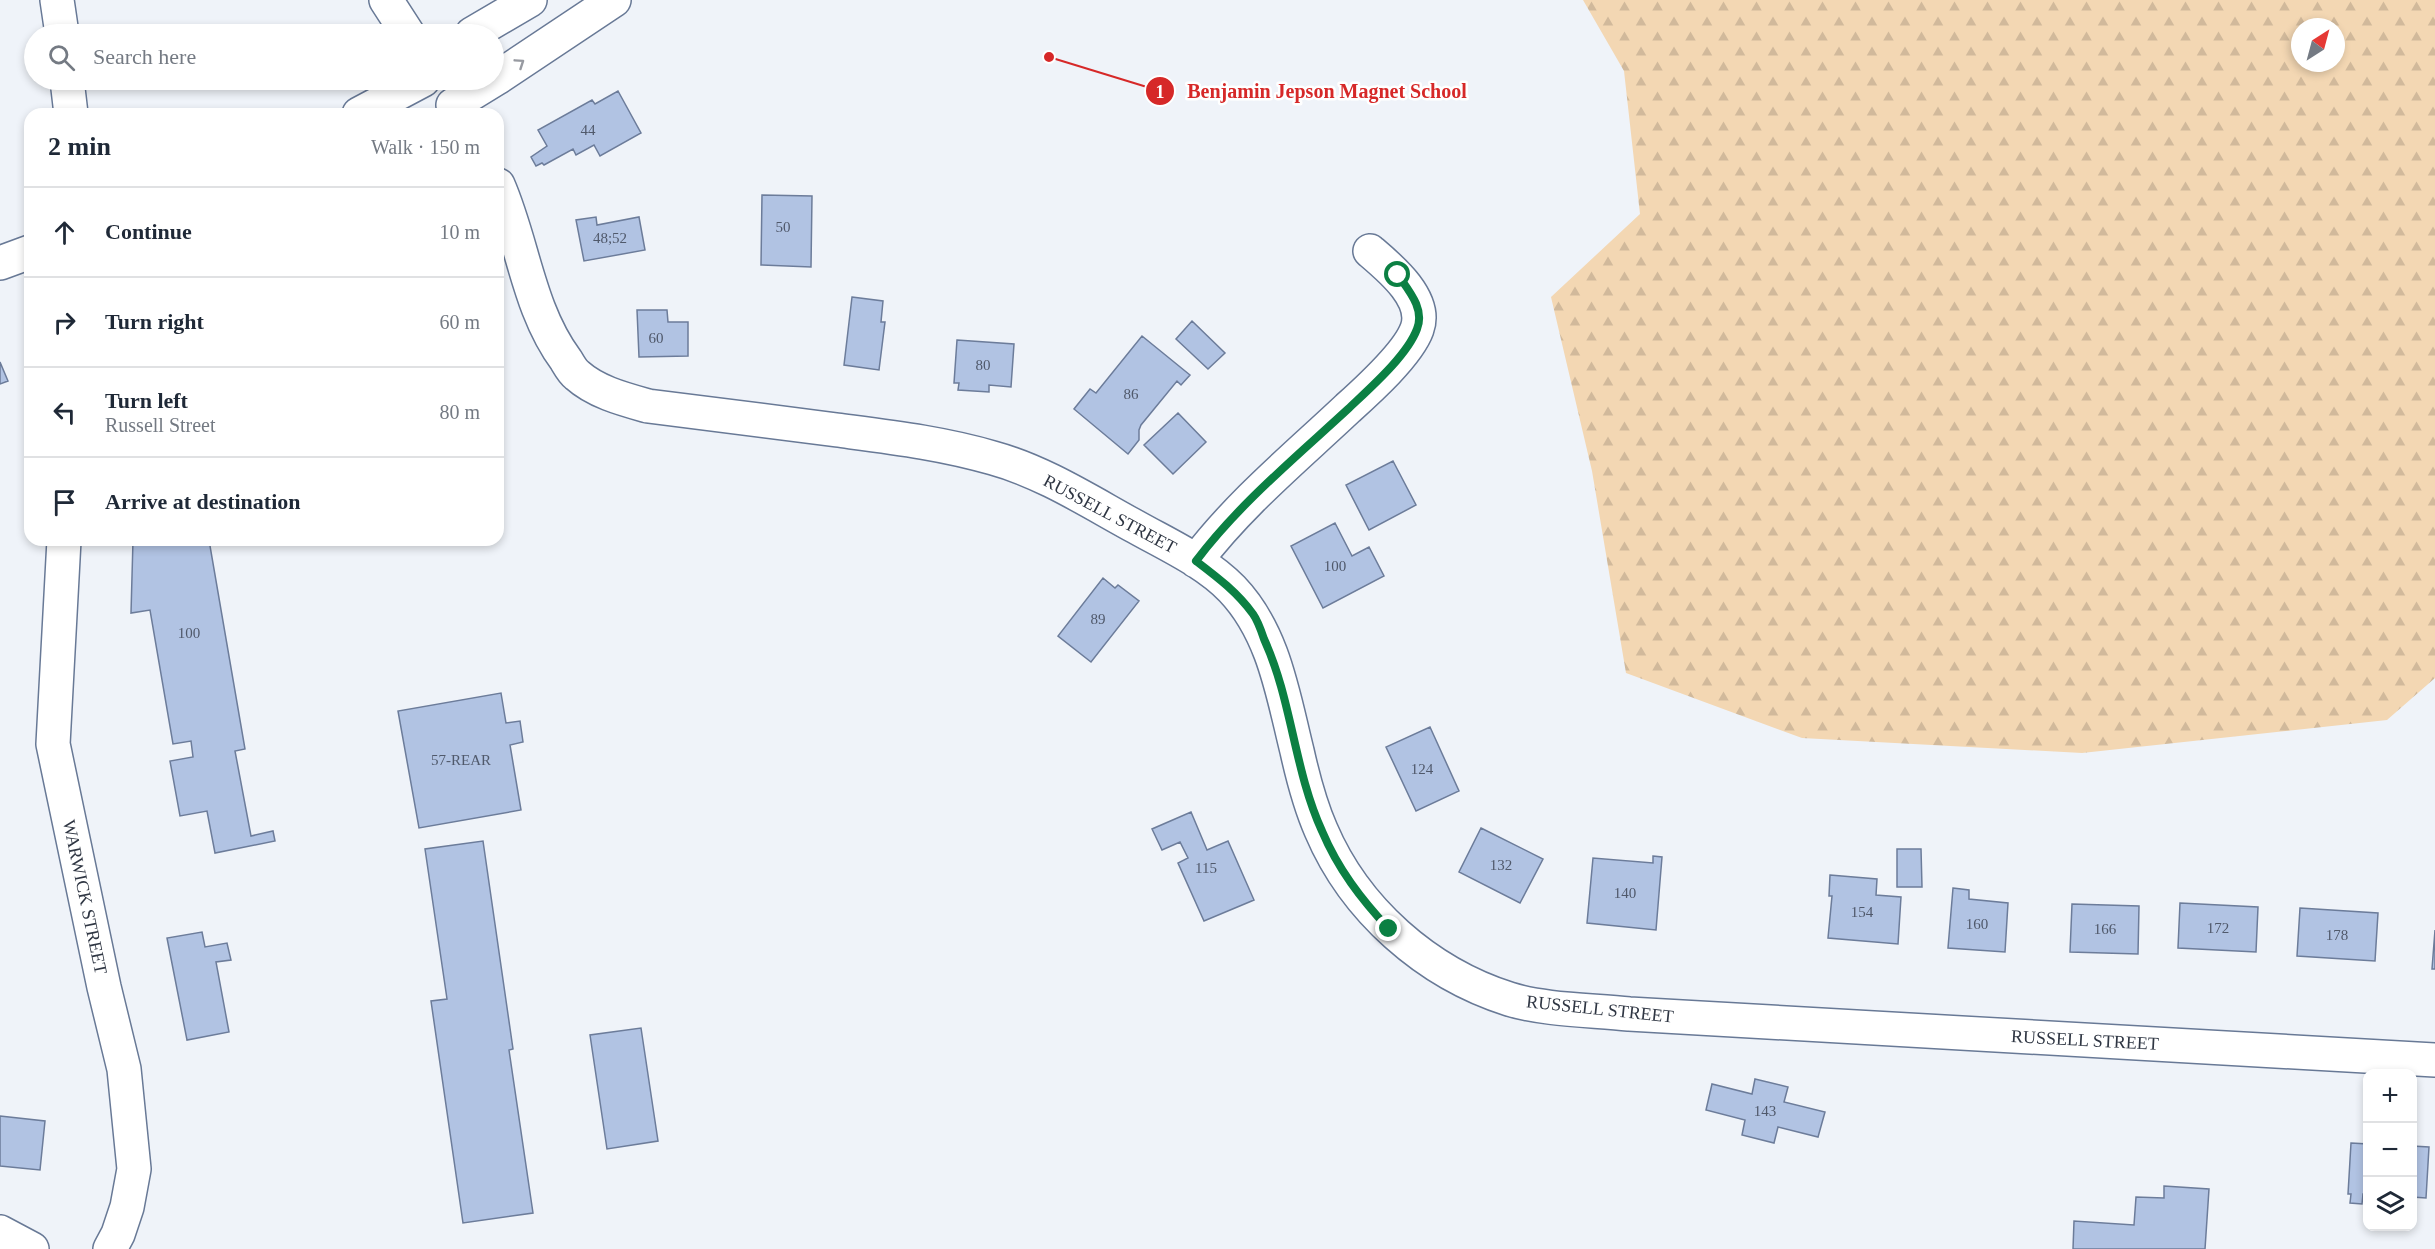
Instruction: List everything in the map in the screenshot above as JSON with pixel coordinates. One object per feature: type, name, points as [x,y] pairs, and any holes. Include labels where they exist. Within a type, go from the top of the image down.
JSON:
[{"type":"street","points":[[57,0],[61,24]]},
{"type":"street","points":[[386,0],[402,24]]},
{"type":"street","points":[[489,24],[530,0]]},
{"type":"street","points":[[504,73],[614,0]]},
{"type":"street","points":[[68,90],[70,108]]},
{"type":"street","points":[[370,108],[404,90]]},
{"type":"street","points":[[449,100],[471,90]]},
{"type":"street","name":"RUSSELL STREET","points":[[504,198],[510,212],[538,310],[550,339],[576,374],[611,395],[648,406],[923,441],[995,458],[1062,486],[1196,561],[1230,587],[1254,615],[1276,664],[1304,779],[1321,830],[1343,872],[1360,897],[1389,929],[1430,961],[1473,985],[1512,1000],[1629,1014],[2435,1060]]},
{"type":"street","points":[[1196,561],[1219,530],[1399,358],[1418,328],[1417,304],[1398,275],[1371,251]]},
{"type":"street","points":[[0,263],[24,254]]},
{"type":"street","name":"WARWICK STREET","points":[[64,546],[53,744],[104,987],[124,1069],[134,1169],[127,1207],[110,1249]]},
{"type":"street","points":[[0,1232],[32,1249]]},
{"type":"green space","points":[[1583,0],[2435,0],[2435,678],[2387,720],[2082,753],[1802,738],[1626,673],[1592,471],[1551,297],[1640,214],[1624,71]]},
{"type":"building","points":[[618,91],[641,133],[600,156],[594,145],[576,155],[573,149],[544,165],[542,163],[536,166],[531,157],[547,146],[538,130],[592,100],[595,104]]},
{"type":"building","points":[[762,195],[812,196],[811,267],[761,265]]},
{"type":"building","points":[[596,217],[597,225],[639,217],[645,250],[584,261],[576,220]]},
{"type":"building","points":[[852,297],[883,301],[881,322],[885,322],[879,370],[844,365]]},
{"type":"building","points":[[637,310],[667,310],[668,322],[688,322],[688,356],[639,357]]},
{"type":"building","points":[[1192,321],[1225,353],[1208,369],[1176,339]]},
{"type":"building","points":[[1142,336],[1190,375],[1181,385],[1177,381],[1141,425],[1139,440],[1128,454],[1074,409],[1090,389],[1096,393]]},
{"type":"building","points":[[957,340],[1014,344],[1011,387],[989,385],[989,392],[958,390],[959,383],[954,383]]},
{"type":"building","points":[[0,362],[8,381],[0,384]]},
{"type":"building","points":[[1178,413],[1206,442],[1173,474],[1144,445]]},
{"type":"building","points":[[1393,461],[1416,505],[1369,530],[1346,485]]},
{"type":"building","points":[[1335,523],[1352,556],[1369,547],[1384,576],[1323,608],[1291,546]]},
{"type":"building","points":[[133,546],[210,546],[245,749],[235,751],[251,836],[273,831],[275,841],[215,853],[207,811],[180,816],[170,761],[193,757],[191,741],[173,744],[150,610],[131,613]]},
{"type":"building","points":[[1103,578],[1115,588],[1118,585],[1139,601],[1091,662],[1058,636]]},
{"type":"building","points":[[501,693],[506,723],[520,721],[523,742],[510,745],[521,810],[419,828],[398,711]]},
{"type":"building","points":[[1430,727],[1459,791],[1416,811],[1386,747]]},
{"type":"building","points":[[1191,812],[1207,850],[1228,841],[1254,900],[1204,921],[1178,863],[1188,858],[1180,842],[1162,850],[1152,829]]},
{"type":"building","points":[[1481,828],[1543,859],[1520,903],[1459,872]]},
{"type":"building","points":[[483,841],[513,1049],[509,1050],[533,1213],[463,1223],[431,1001],[447,999],[425,849]]},
{"type":"building","points":[[1897,849],[1921,849],[1922,887],[1897,887]]},
{"type":"building","points":[[1653,856],[1662,857],[1656,930],[1587,923],[1593,858],[1653,863]]},
{"type":"building","points":[[1830,875],[1877,879],[1876,895],[1901,897],[1898,944],[1828,938],[1832,896],[1829,896]]},
{"type":"building","points":[[1953,888],[1969,890],[1969,899],[2008,903],[2005,952],[1948,948]]},
{"type":"building","points":[[2180,903],[2258,907],[2256,952],[2178,948]]},
{"type":"building","points":[[2072,904],[2139,906],[2138,954],[2070,952]]},
{"type":"building","points":[[2300,908],[2378,913],[2375,961],[2297,956]]},
{"type":"building","points":[[2435,930],[2435,969],[2432,969]]},
{"type":"building","points":[[202,932],[205,947],[227,943],[231,960],[216,962],[229,1032],[187,1040],[167,938]]},
{"type":"building","points":[[641,1028],[658,1141],[607,1149],[590,1035]]},
{"type":"building","points":[[1755,1079],[1788,1087],[1784,1102],[1825,1112],[1818,1137],[1778,1127],[1774,1143],[1742,1135],[1745,1120],[1706,1110],[1712,1084],[1752,1094]]},
{"type":"building","points":[[0,1116],[45,1121],[40,1170],[0,1166]]},
{"type":"building","points":[[2351,1143],[2363,1144],[2362,1204],[2350,1203],[2351,1194],[2348,1194]]},
{"type":"building","points":[[2417,1146],[2429,1147],[2426,1198],[2417,1197]]},
{"type":"building","points":[[2164,1186],[2209,1189],[2205,1249],[2073,1249],[2074,1221],[2134,1225],[2136,1197],[2164,1198]]},
{"type":"place","name":"Benjamin Jepson Magnet School","points":[[1049,57]]},
{"type":"route","points":[[1389,929],[1360,897],[1343,872],[1321,830],[1304,779],[1276,664],[1254,615],[1230,587],[1196,561],[1219,530],[1399,358],[1418,328],[1417,304],[1398,275]]}]
